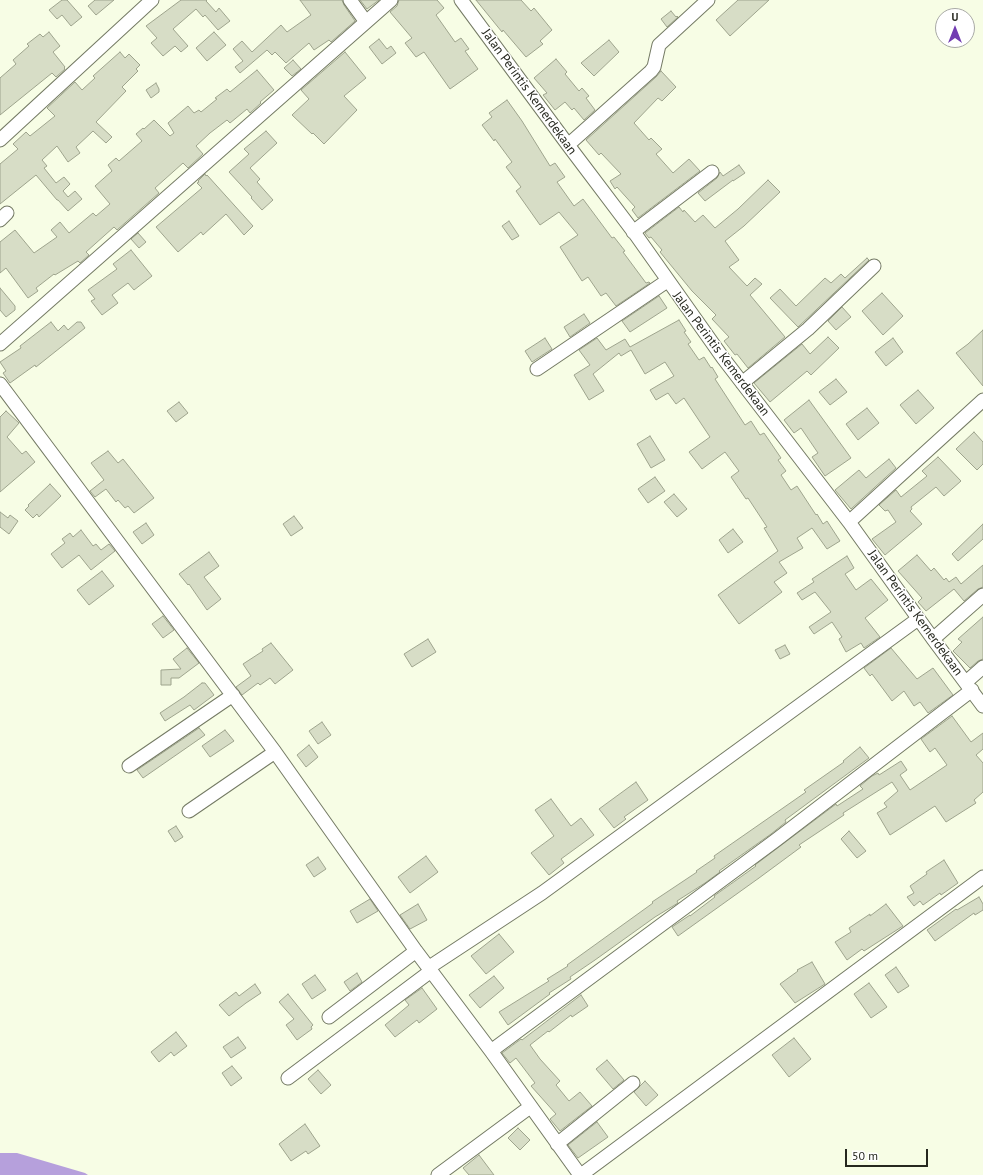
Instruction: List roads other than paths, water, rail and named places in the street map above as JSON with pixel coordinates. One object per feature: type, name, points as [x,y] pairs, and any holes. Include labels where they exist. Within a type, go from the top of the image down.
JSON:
[{"type":"street","points":[[0,140],[152,0]]},
{"type":"street","points":[[350,0],[366,22]]},
{"type":"street","points":[[0,344],[391,0]]},
{"type":"street","name":"Jalan Perintis Kemerdekaan","points":[[461,0],[633,232],[742,384],[849,522],[933,640],[983,706]]},
{"type":"street","points":[[568,145],[651,72],[654,67],[658,45],[708,0]]},
{"type":"street","points":[[633,232],[712,172]]},
{"type":"street","points":[[742,384],[808,329],[874,266]]},
{"type":"street","points":[[537,369],[667,281]]},
{"type":"street","points":[[0,384],[275,752],[416,951],[491,1051],[580,1175],[983,877]]},
{"type":"street","points":[[849,522],[983,400]]},
{"type":"street","points":[[933,640],[983,595]]},
{"type":"street","points":[[288,1078],[429,969],[542,893],[918,619]]},
{"type":"street","points":[[491,1051],[776,840],[969,686],[983,667]]},
{"type":"street","points":[[129,766],[233,695]]},
{"type":"street","points":[[188,811],[275,752]]},
{"type":"street","points":[[330,1017],[416,951]]},
{"type":"street","points":[[557,1144],[633,1083]]},
{"type":"street","points":[[438,1175],[530,1107]]}]
